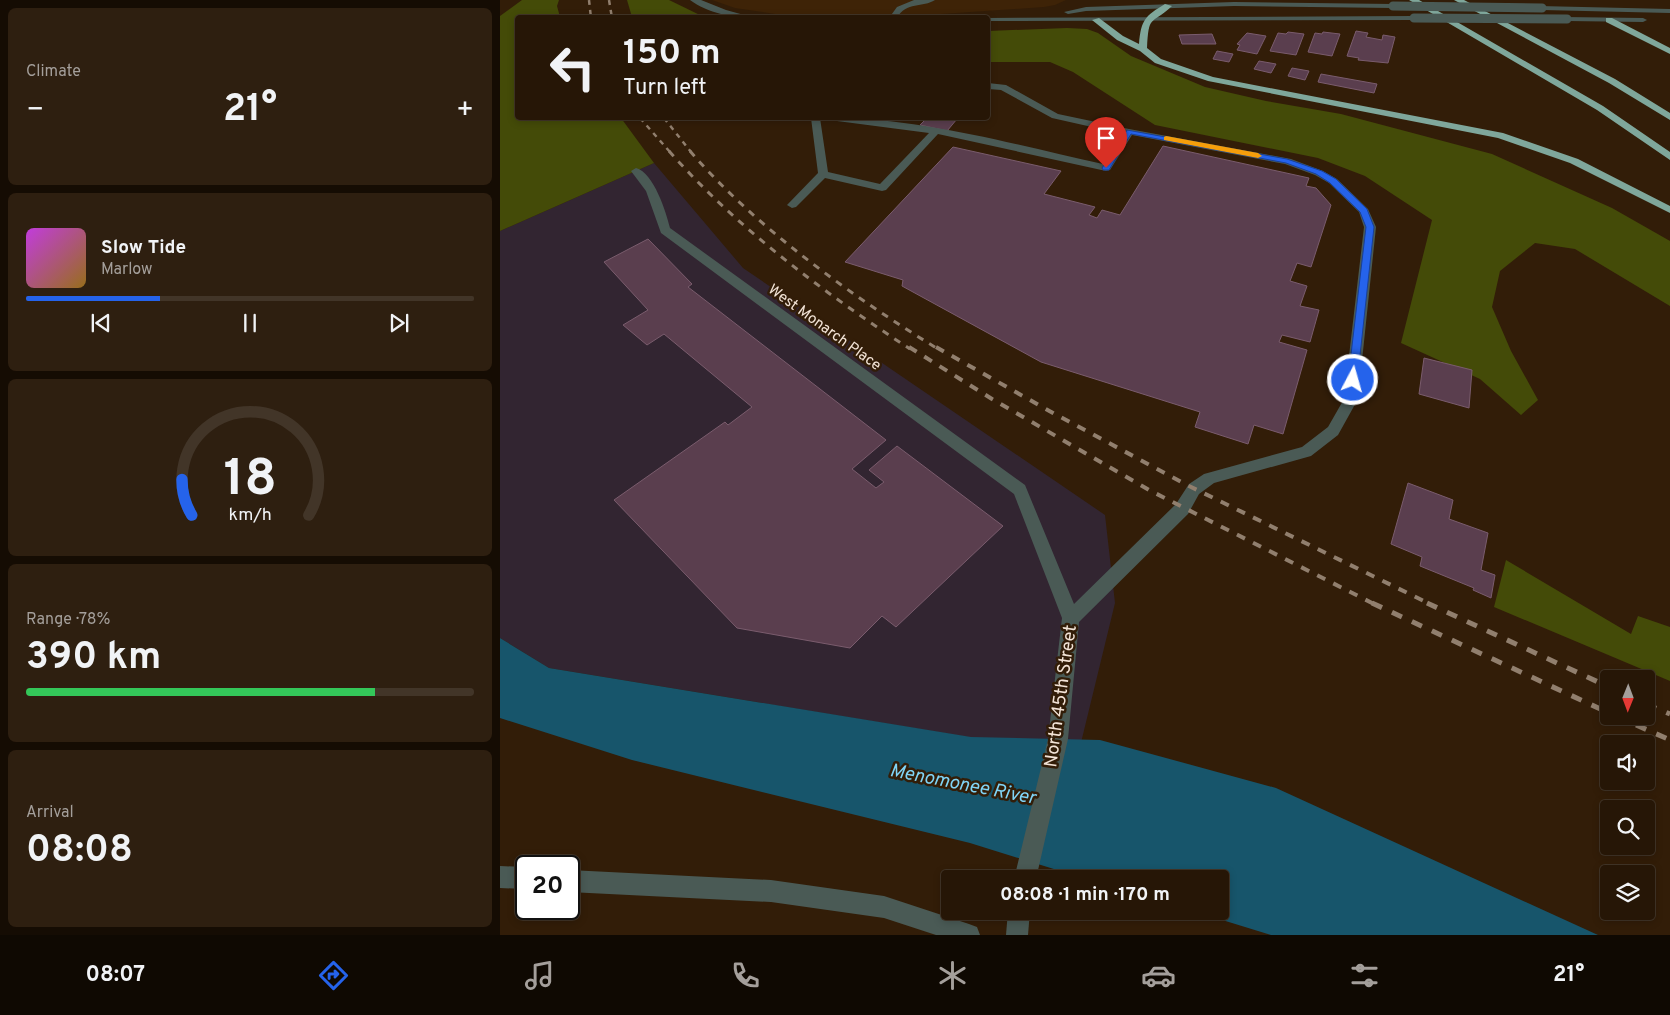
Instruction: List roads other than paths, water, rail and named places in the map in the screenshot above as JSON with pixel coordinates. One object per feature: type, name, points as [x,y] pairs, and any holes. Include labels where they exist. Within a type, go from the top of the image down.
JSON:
[{"type":"highway","points":[[1412,0],[1600,108],[1670,157]]},
{"type":"highway","points":[[1458,0],[1612,81],[1670,117]]},
{"type":"highway","points":[[1143,49],[1143,27],[1147,19],[1167,3]]},
{"type":"highway","points":[[1096,20],[1120,38],[1143,49],[1158,61],[1211,79],[1500,135],[1574,161],[1670,210]]},
{"type":"highway","points":[[1609,20],[1670,51]]},
{"type":"street","points":[[894,15],[897,9],[904,5],[931,0]]},
{"type":"street","points":[[1082,0],[1086,9],[1096,20]]},
{"type":"street","points":[[1566,0],[1609,20]]},
{"type":"street","points":[[697,2],[738,15]]},
{"type":"street","points":[[1032,17],[1086,9],[1167,3],[1250,2],[1670,11]]},
{"type":"street","points":[[990,19],[1032,17],[1096,20],[1414,18],[1670,20]]},
{"type":"street","points":[[990,86],[1003,87],[1055,116],[1129,132],[1287,161],[1319,173],[1333,181],[1364,211],[1370,227],[1351,399],[1333,431],[1306,452],[1209,478],[1194,488],[1182,509],[1071,618]]},
{"type":"street","points":[[815,120],[823,174]]},
{"type":"street","points":[[852,120],[936,131],[1106,168],[1129,132]]},
{"type":"street","points":[[823,174],[882,188],[936,131]]},
{"type":"street","name":"West Monarch Place","points":[[636,171],[659,204],[665,230],[1020,490]]},
{"type":"street","points":[[792,205],[823,174]]},
{"type":"street","name":"North 45th Street","points":[[1020,490],[1071,618],[1058,739],[1027,870]]},
{"type":"street","points":[[500,877],[515,878]]},
{"type":"street","points":[[580,881],[771,891],[884,907],[969,935]]},
{"type":"street","points":[[1017,935],[1018,920]]},
{"type":"water","name":"Menomonee River","points":[[500,638],[549,668],[971,737],[1100,740],[1276,788],[1598,935],[1271,935],[1222,920],[1229,920],[1229,870],[1057,870],[970,843],[632,760],[500,718]]},
{"type":"railway","points":[[589,0],[591,15]]},
{"type":"railway","points":[[609,0],[612,15]]},
{"type":"railway","points":[[642,120],[670,152]]},
{"type":"railway","points":[[666,120],[691,152]]},
{"type":"railway","points":[[669,151],[724,207],[783,258],[845,305],[910,349]]},
{"type":"railway","points":[[690,151],[744,207],[806,259],[839,284],[938,349]]},
{"type":"railway","points":[[909,347],[992,399],[1149,490],[1372,603]]},
{"type":"railway","points":[[936,347],[1053,413],[1189,486],[1430,604]]},
{"type":"railway","points":[[1372,603],[1600,709]]},
{"type":"railway","points":[[1427,603],[1600,683]]},
{"type":"railway","points":[[1655,708],[1670,714]]},
{"type":"railway","points":[[1636,725],[1670,740]]}]
